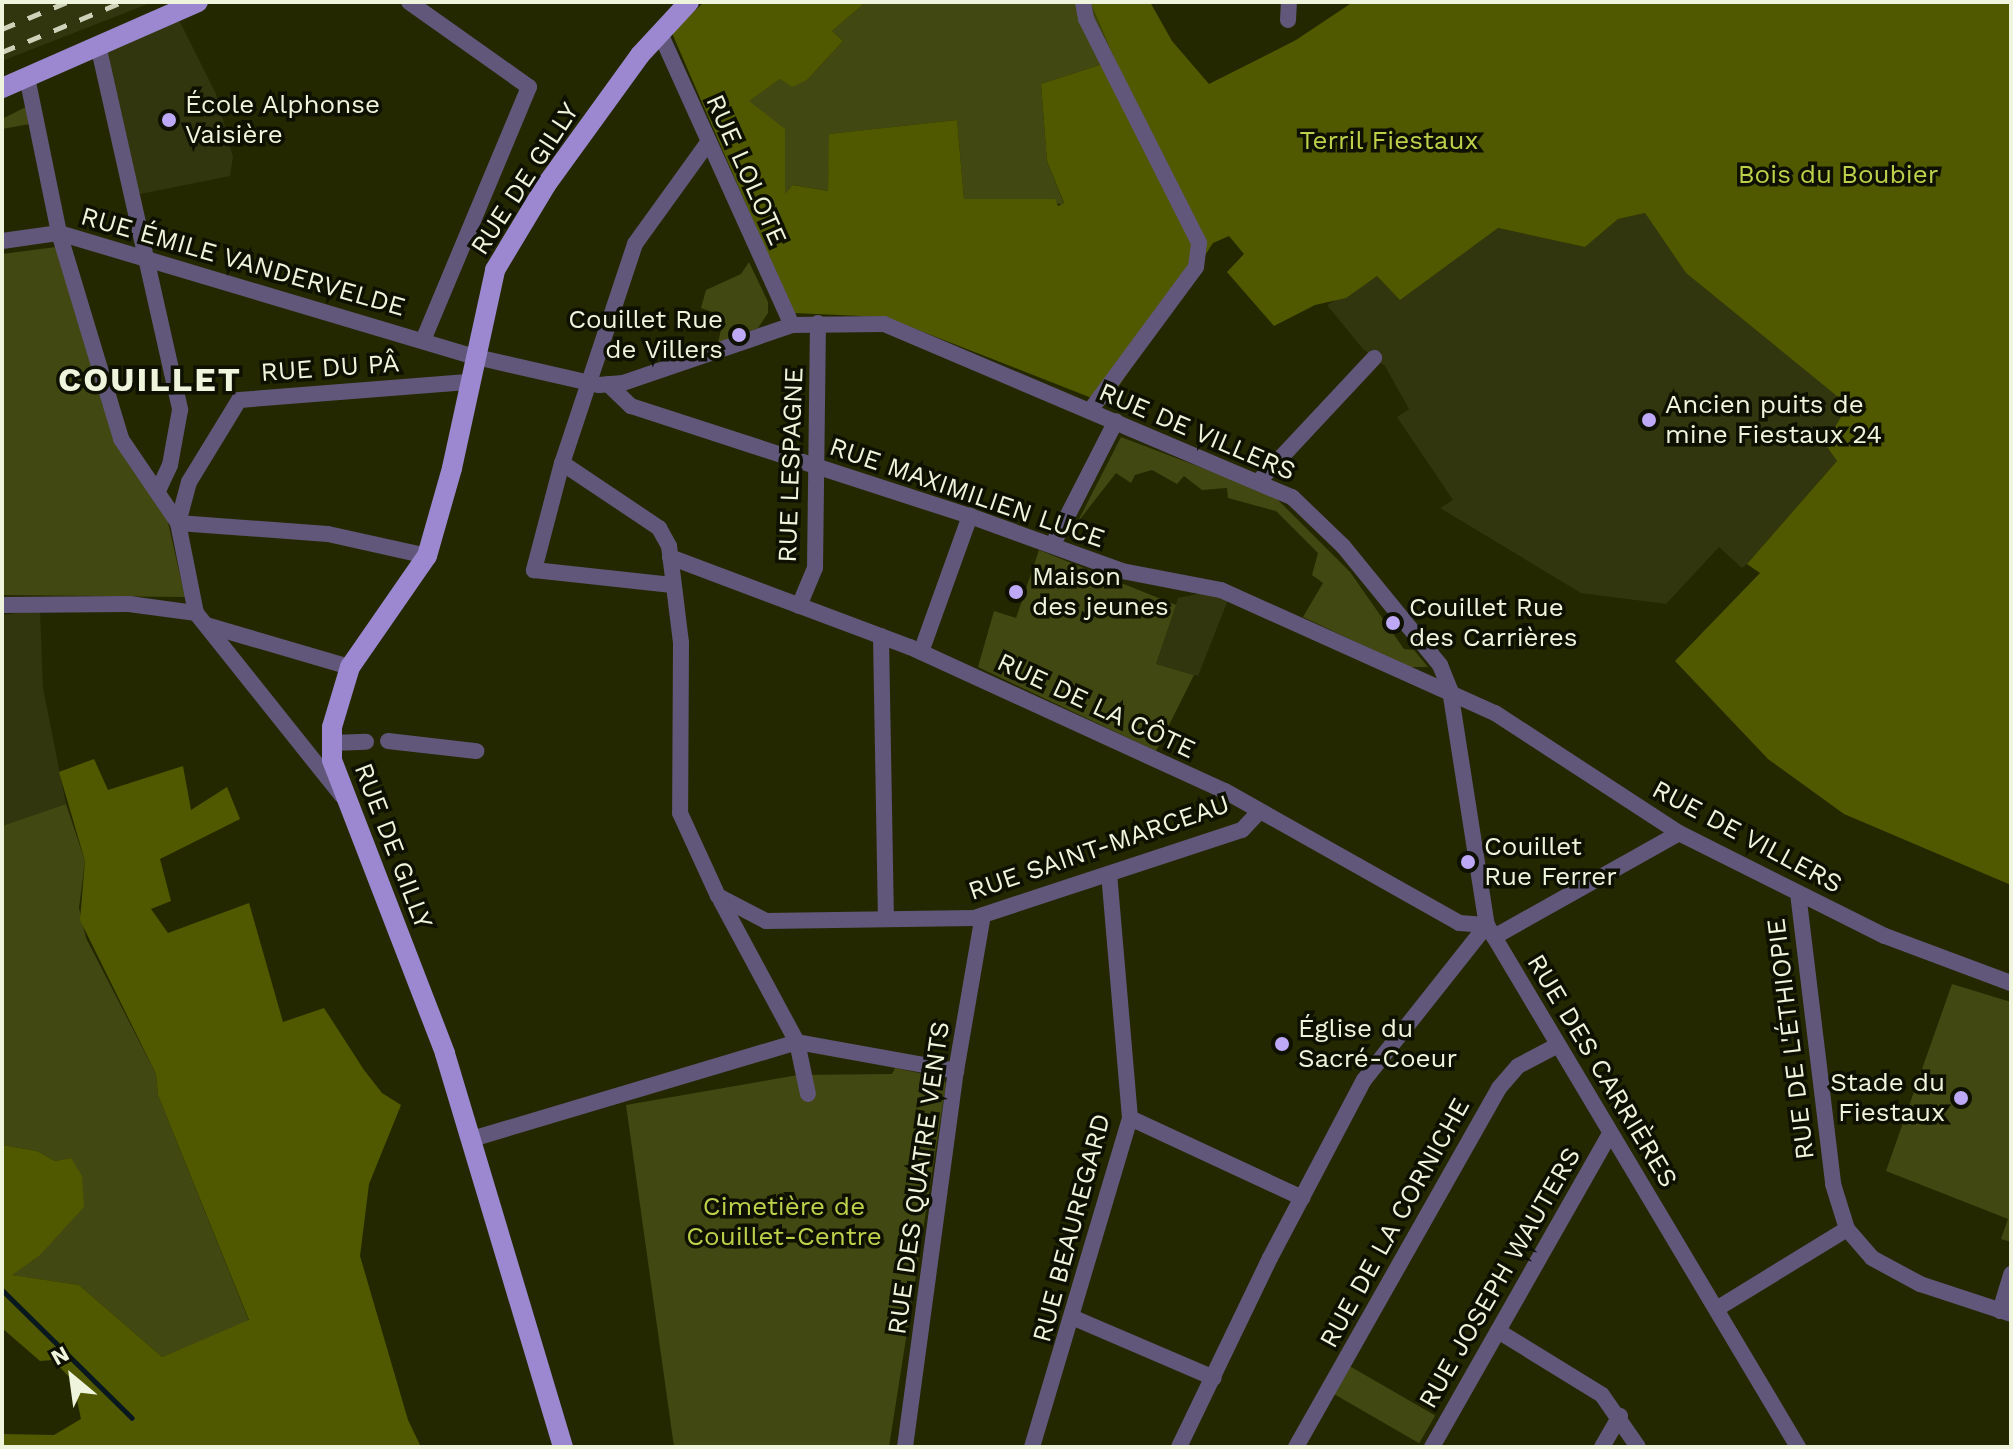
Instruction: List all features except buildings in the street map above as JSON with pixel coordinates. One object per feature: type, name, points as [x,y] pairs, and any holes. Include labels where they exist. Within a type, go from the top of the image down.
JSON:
[{"type":"main road","points":[[2,88],[198,2]]},
{"type":"main road","name":"RUE DE GILLY","points":[[563,1447],[445,1053],[348,805],[332,760],[332,743],[350,667],[427,556],[452,468],[472,356],[495,270],[546,185],[660,33],[689,2]]},
{"type":"street","points":[[409,2],[529,87],[423,340]]},
{"type":"street","points":[[1083,2],[1093,34],[1199,243],[1196,267],[1090,411]]},
{"type":"street","points":[[1288,20],[1289,2]]},
{"type":"street","name":"RUE LOLOTE","points":[[660,33],[707,144],[792,325]]},
{"type":"street","points":[[98,45],[150,259],[150,283],[180,410],[170,465],[159,489]]},
{"type":"street","points":[[27,77],[59,233],[121,439],[159,489],[178,523],[201,619],[348,805]]},
{"type":"street","points":[[672,585],[534,570],[586,381],[635,244],[707,144]]},
{"type":"street","name":"RUE ÉMILE VANDERVELDE","points":[[2,241],[59,233],[423,340]]},
{"type":"street","name":"RUE LESPAGNE","points":[[799,606],[815,568],[818,323]]},
{"type":"street","name":"RUE DE VILLERS","points":[[423,340],[472,356],[608,384],[792,325],[884,324],[1292,497],[1343,546],[1440,665],[1450,690],[1495,713],[1679,833],[1885,936],[2011,983]]},
{"type":"street","points":[[1258,482],[1374,358]]},
{"type":"street","name":"RUE DU PÂ","points":[[178,523],[189,482],[239,400],[467,382]]},
{"type":"street","name":"RUE MAXIMILIEN LUCE","points":[[608,384],[631,406],[970,516],[1122,571],[1221,590],[1450,690]]},
{"type":"street","points":[[1053,544],[1116,421]]},
{"type":"street","points":[[562,463],[659,528],[670,557],[681,643],[680,813],[718,896],[797,1042],[808,1094]]},
{"type":"street","points":[[921,652],[970,516]]},
{"type":"street","points":[[178,523],[328,534],[427,556]]},
{"type":"street","name":"RUE DE LA CÔTE","points":[[670,557],[921,652],[1225,791],[1258,813],[1459,923],[1490,931]]},
{"type":"street","points":[[2,605],[129,604],[201,619],[350,667]]},
{"type":"street","points":[[881,636],[886,917]]},
{"type":"street","name":"RUE DES CARRIÈRES","points":[[1450,690],[1490,931],[1718,1308],[1798,1447]]},
{"type":"street","points":[[388,741],[476,751]]},
{"type":"street","points":[[332,743],[366,742]]},
{"type":"street","name":"RUE SAINT-MARCEAU","points":[[718,896],[766,921],[983,915],[1242,830],[1258,813]]},
{"type":"street","points":[[1179,1447],[1364,1080],[1490,931],[1679,833]]},
{"type":"street","name":"RUE BEAUREGARD","points":[[1032,1447],[1074,1318],[1130,1118],[1109,874]]},
{"type":"street","name":"RUE DE L'ÉTHIOPIE","points":[[1798,893],[1833,1184],[1847,1229],[1872,1258],[1920,1284],[2006,1313]]},
{"type":"street","name":"RUE DES QUATRE VENTS","points":[[905,1447],[956,1071],[983,915]]},
{"type":"street","points":[[472,1139],[797,1042],[956,1071]]},
{"type":"street","name":"RUE DE LA CORNICHE","points":[[1296,1447],[1499,1088],[1518,1066],[1558,1045]]},
{"type":"street","points":[[1130,1118],[1302,1198]]},
{"type":"street","name":"RUE JOSEPH WAUTERS","points":[[1432,1447],[1610,1134]]},
{"type":"street","points":[[1718,1308],[1847,1229]]},
{"type":"street","points":[[2006,1313],[2011,1274]]},
{"type":"street","points":[[1074,1318],[1214,1378]]},
{"type":"street","points":[[1498,1331],[1585,1383],[1620,1416],[1638,1447]]},
{"type":"street","points":[[1602,1447],[1620,1416]]},
{"type":"shaded area","points":[[2,2],[153,2],[2,61]]},
{"type":"shaded area","name":"École Alphonse Vaisière","points":[[162,22],[180,22],[216,94],[233,157],[230,176],[140,194],[130,186],[107,49]]},
{"type":"shaded area","points":[[1645,213],[1686,273],[1849,405],[1825,444],[1837,461],[1747,564],[1742,568],[1719,547],[1666,604],[1581,593],[1440,508],[1453,500],[1397,417],[1409,409],[1385,366],[1363,349],[1327,305],[1377,276],[1400,299],[1498,228],[1585,247],[1618,219]]},
{"type":"shaded area","points":[[1203,593],[1228,600],[1198,676],[1156,664],[1178,598]]},
{"type":"shaded area","points":[[40,610],[43,688],[66,804],[2,826],[2,615]]},
{"type":"green space","points":[[704,2],[866,2],[832,31],[843,41],[807,80],[792,87],[780,79],[749,101],[785,129],[785,194],[793,185],[828,191],[829,134],[957,120],[964,199],[1055,199],[1058,206],[1064,203],[1047,161],[1041,84],[1115,60],[1090,2],[1150,2],[1172,41],[1209,84],[1296,40],[1353,2],[2011,2],[2011,885],[1844,814],[1768,759],[1675,661],[1760,573],[1747,564],[1837,461],[1825,444],[1848,405],[1686,273],[1645,213],[1618,219],[1585,247],[1498,228],[1400,300],[1377,276],[1346,298],[1315,305],[1274,326],[1227,272],[1244,254],[1229,236],[1213,243],[1107,404],[885,317],[793,313],[672,33]]},
{"type":"green space","points":[[866,2],[1090,3],[1115,60],[1041,84],[1047,161],[1064,204],[964,199],[957,120],[830,134],[828,191],[794,185],[789,196],[785,194],[784,130],[748,101],[780,79],[807,80],[843,41],[832,31]]},
{"type":"green space","points":[[26,107],[30,124],[2,129],[2,119]]},
{"type":"green space","points":[[56,247],[119,444],[167,518],[185,597],[2,595],[2,254]]},
{"type":"green space","points":[[749,262],[768,302],[768,313],[758,328],[718,343],[724,316],[701,308],[706,290],[741,274]]},
{"type":"green space","points":[[1121,437],[1273,495],[1350,572],[1404,649],[1414,650],[1428,667],[1409,667],[1303,617],[1323,583],[1312,575],[1318,553],[1276,511],[1228,498],[1227,488],[1202,490],[1184,476],[1177,484],[1152,470],[1135,475],[1131,483],[1116,473],[1077,523]]},
{"type":"green space","points":[[1039,550],[1176,605],[1156,664],[1194,675],[1156,751],[978,667],[994,611],[1016,618]]},
{"type":"green space","points":[[94,759],[108,790],[183,766],[191,810],[227,787],[240,819],[160,859],[171,901],[151,909],[168,933],[249,903],[283,1022],[324,1008],[382,1093],[401,1105],[369,1184],[360,1256],[408,1420],[421,1447],[2,1447],[2,1434],[54,1435],[81,1419],[73,1381],[53,1360],[40,1361],[2,1328],[2,1145],[37,1151],[55,1161],[71,1158],[82,1176],[84,1207],[39,1256],[12,1275],[79,1285],[162,1357],[249,1320],[158,1095],[156,1074],[80,920],[85,861],[59,772]]},
{"type":"green space","points":[[66,804],[85,861],[79,908],[86,938],[156,1074],[158,1095],[249,1321],[162,1357],[79,1285],[11,1275],[39,1256],[71,1158],[55,1161],[37,1151],[2,1145],[2,826]]},
{"type":"green space","name":"Stade du Fiestaux","points":[[1952,984],[2011,1002],[2011,1242],[2001,1239],[2008,1219],[1886,1171]]},
{"type":"green space","name":"Cimetière de Couillet-Centre","points":[[895,1068],[943,1078],[946,1084],[889,1447],[674,1447],[626,1105],[798,1075],[892,1074]]},
{"type":"green space","points":[[1346,1364],[1435,1416],[1419,1443],[1330,1392]]},
{"type":"waterway","points":[[2,1290],[132,1418]]},
{"type":"railway","points":[[2,29],[67,2]]},
{"type":"railway","points":[[2,52],[122,2]]},
{"type":"place","name":"École Alphonse Vaisière","points":[[169,120]]},
{"type":"place","name":"Couillet Rue de Villers","points":[[739,335]]},
{"type":"place","name":"Ancien puits de mine Fiestaux 24","points":[[1649,420]]},
{"type":"place","name":"Maison des jeunes","points":[[1016,592]]},
{"type":"place","name":"Couillet Rue des Carrières","points":[[1393,623]]},
{"type":"place","name":"Couillet Rue Ferrer","points":[[1468,862]]},
{"type":"place","name":"Église du Sacré-Coeur","points":[[1282,1044]]},
{"type":"place","name":"Stade du Fiestaux","points":[[1961,1098]]},
{"type":"district","name":"COUILLET","points":[[150,380]]},
{"type":"park label","name":"Terril Fiestaux","points":[[1389,141]]},
{"type":"park label","name":"Bois du Boubier","points":[[1838,175]]}]
